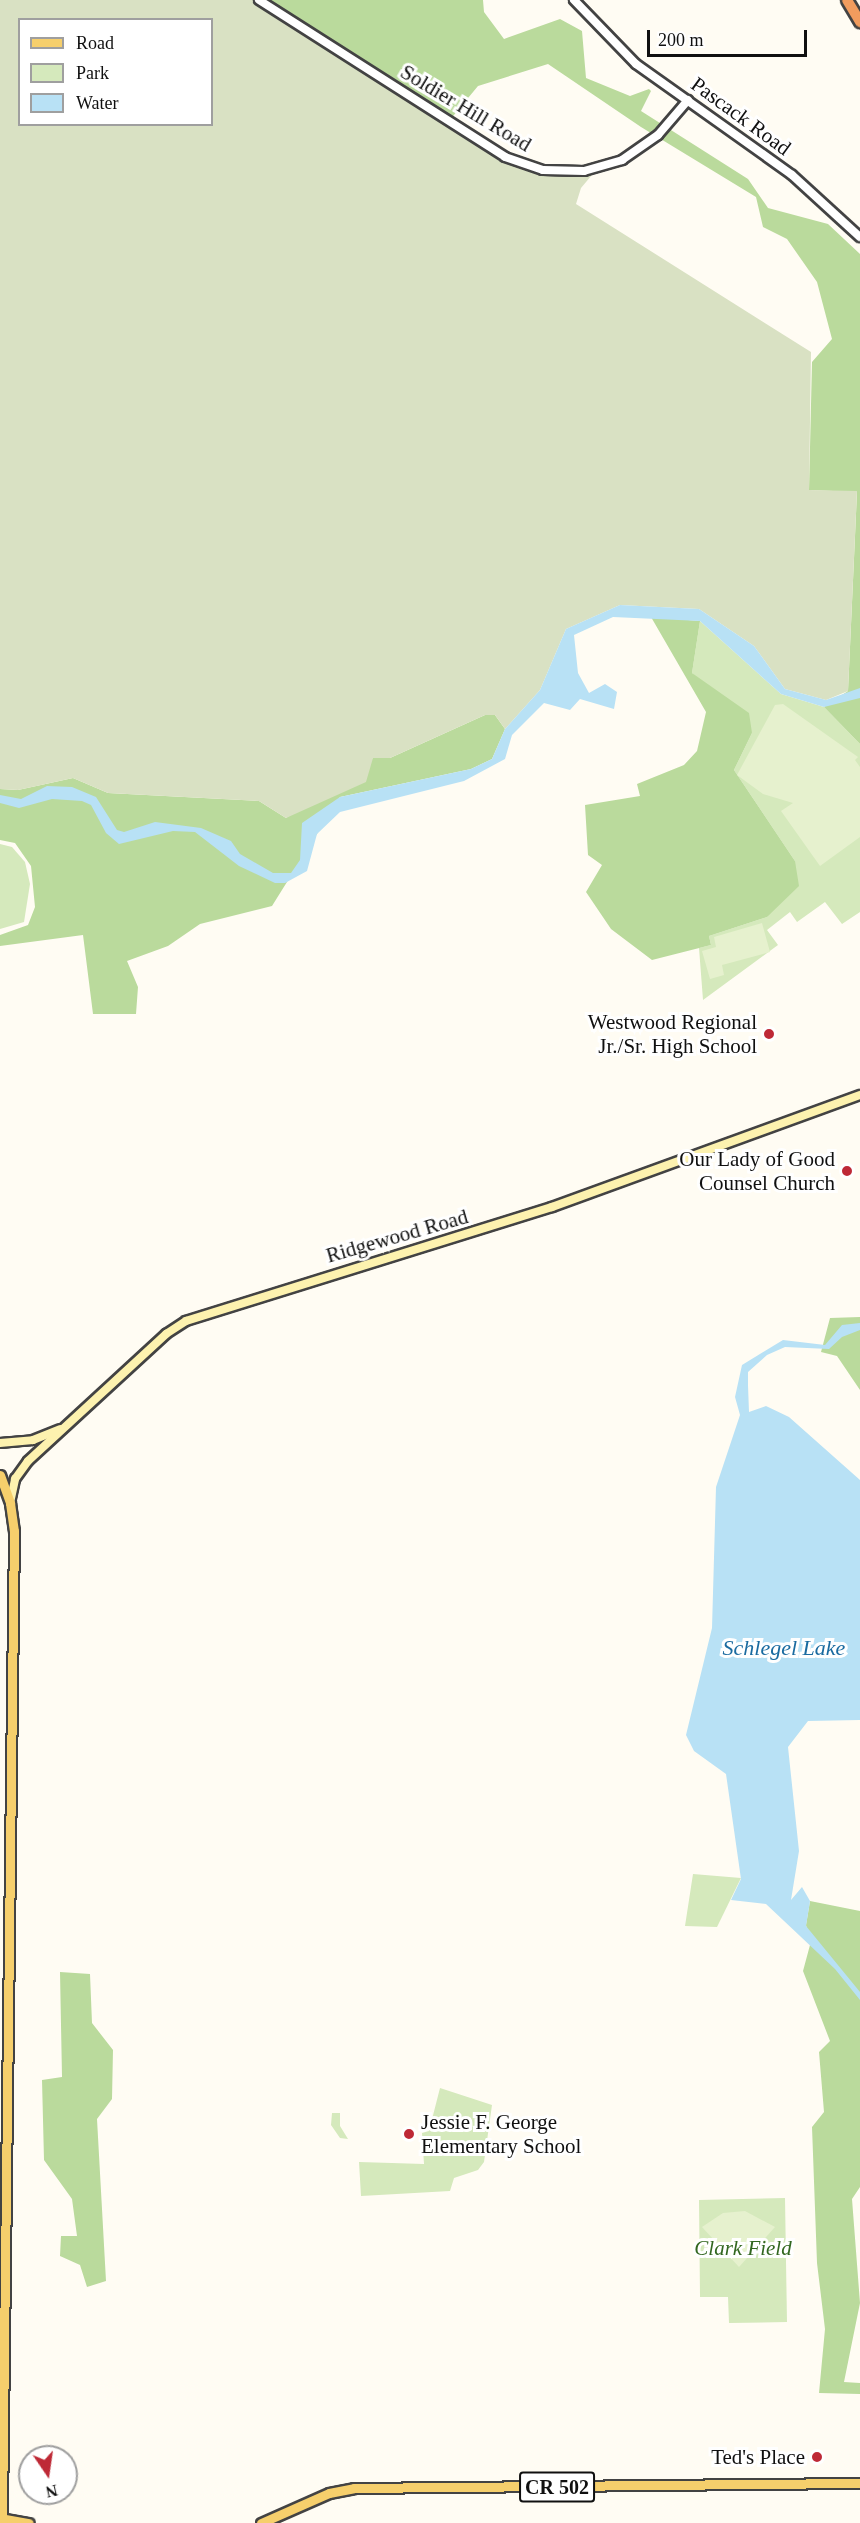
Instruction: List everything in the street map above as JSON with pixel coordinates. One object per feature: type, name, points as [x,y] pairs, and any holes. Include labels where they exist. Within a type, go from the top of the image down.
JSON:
[{"type":"highway","points":[[845,0],[858,19]]},
{"type":"main road","name":"Ridgewood Road","points":[[10,1500],[19,1472],[166,1334],[198,1316],[552,1208],[860,1095]]},
{"type":"main road","points":[[0,1443],[33,1440],[69,1424]]},
{"type":"main road","points":[[0,1475],[10,1500],[14,1531],[1,2518],[29,2523]]},
{"type":"main road","name":"CR 502","points":[[261,2523],[329,2493],[354,2488],[860,2483]]},
{"type":"street","name":"Soldier Hill Road","points":[[259,0],[505,157],[543,170],[584,171],[622,160],[658,135],[688,100]]},
{"type":"street","name":"Pascack Road","points":[[574,0],[627,56],[792,175],[860,237]]},
{"type":"green space","points":[[0,0],[259,0],[505,157],[530,167],[597,169],[581,188],[576,204],[811,352],[809,490],[857,491],[848,691],[826,700],[785,689],[754,646],[699,609],[620,605],[566,629],[540,690],[505,729],[495,715],[485,715],[390,758],[373,758],[366,782],[286,818],[259,801],[108,793],[73,778],[18,790],[0,789]]},
{"type":"green space","points":[[259,0],[483,0],[484,12],[504,39],[560,19],[582,31],[586,78],[630,96],[649,89],[651,91],[641,111],[748,179],[768,208],[828,224],[860,254],[860,744],[824,707],[848,691],[857,492],[809,490],[812,362],[832,339],[817,282],[787,239],[763,227],[756,197],[641,127],[548,64],[478,86],[449,121]]},
{"type":"green space","points":[[651,617],[700,621],[692,673],[749,713],[752,733],[734,770],[795,861],[799,886],[767,917],[709,936],[711,945],[652,960],[611,929],[586,892],[602,865],[588,855],[585,805],[640,796],[637,784],[684,765],[697,751],[706,712]]},
{"type":"green space","points":[[700,621],[781,694],[824,707],[860,744],[860,912],[842,924],[825,902],[797,922],[790,912],[767,930],[778,945],[703,1000],[699,948],[711,945],[709,936],[767,917],[795,861],[734,770],[752,733],[692,673]]},
{"type":"green space","points":[[783,704],[858,757],[855,760],[860,767],[860,837],[820,866],[781,811],[793,803],[763,794],[737,775],[775,705]]},
{"type":"green space","points":[[485,715],[495,715],[505,729],[492,759],[471,769],[340,797],[272,906],[200,924],[168,946],[127,961],[138,987],[136,1014],[93,1014],[83,935],[0,946],[0,935],[28,925],[35,907],[31,866],[15,843],[0,840],[0,789],[18,790],[73,778],[108,793],[259,801],[286,818],[373,758],[390,758]]},
{"type":"green space","points":[[0,844],[12,847],[25,862],[30,884],[24,922],[0,929]]},
{"type":"green space","points":[[762,923],[770,952],[722,965],[724,975],[710,979],[702,951],[716,947],[714,937]]},
{"type":"green space","points":[[860,1317],[860,1390],[837,1356],[821,1352],[830,1318]]},
{"type":"green space","points":[[693,1874],[741,1878],[717,1927],[685,1926]]},
{"type":"green space","points":[[810,1901],[860,1911],[860,2187],[852,2199],[860,2303],[844,2382],[860,2383],[860,2394],[819,2393],[825,2329],[817,2263],[812,2127],[824,2112],[819,2052],[830,2041],[803,1971],[810,1945],[806,1925]]},
{"type":"green space","points":[[60,1972],[90,1974],[92,2023],[113,2050],[112,2099],[97,2119],[106,2281],[87,2287],[80,2265],[60,2256],[61,2236],[77,2236],[72,2199],[44,2160],[42,2080],[62,2077]]},
{"type":"green space","points":[[440,2088],[492,2105],[484,2162],[478,2170],[454,2178],[450,2191],[361,2196],[359,2162],[424,2164],[422,2133],[429,2131]]},
{"type":"green space","points":[[332,2113],[340,2113],[340,2126],[348,2139],[340,2138],[331,2125]]},
{"type":"green space","name":"Clark Field","points":[[785,2198],[787,2322],[729,2323],[728,2297],[700,2297],[699,2200]]},
{"type":"green space","points":[[745,2211],[775,2227],[739,2267],[702,2227],[723,2213]]},
{"type":"water","points":[[620,605],[699,609],[754,646],[785,689],[826,700],[860,688],[860,698],[824,707],[781,694],[700,621],[613,617],[574,635],[578,673],[589,693],[605,684],[617,692],[614,709],[580,699],[570,710],[544,703],[512,735],[505,759],[464,781],[340,812],[317,834],[307,871],[285,883],[275,883],[239,866],[195,832],[173,831],[119,844],[106,833],[91,805],[82,801],[52,799],[19,808],[0,803],[0,795],[21,799],[47,786],[72,787],[96,797],[117,830],[124,832],[155,822],[201,828],[231,841],[240,854],[273,873],[291,873],[300,860],[302,823],[340,797],[471,769],[492,759],[505,729],[540,690],[566,629]]},
{"type":"water","name":"Schlegel Lake","points":[[860,1323],[860,1330],[842,1337],[829,1349],[785,1347],[767,1355],[748,1372],[748,1385],[749,1412],[766,1406],[789,1417],[860,1480],[860,1720],[808,1721],[788,1747],[799,1851],[791,1900],[802,1887],[810,1901],[806,1926],[860,1992],[860,2000],[835,1969],[766,1904],[731,1900],[741,1879],[726,1774],[694,1751],[686,1735],[712,1628],[716,1487],[740,1415],[735,1397],[742,1365],[783,1340],[825,1345],[842,1325]]},
{"type":"place","name":"Westwood Regional Jr./Sr. High School","points":[[769,1034]]},
{"type":"place","name":"Our Lady of Good Counsel Church","points":[[847,1171]]},
{"type":"place","name":"Jessie F. George Elementary School","points":[[409,2134]]},
{"type":"place","name":"Ted's Place","points":[[817,2457]]}]
